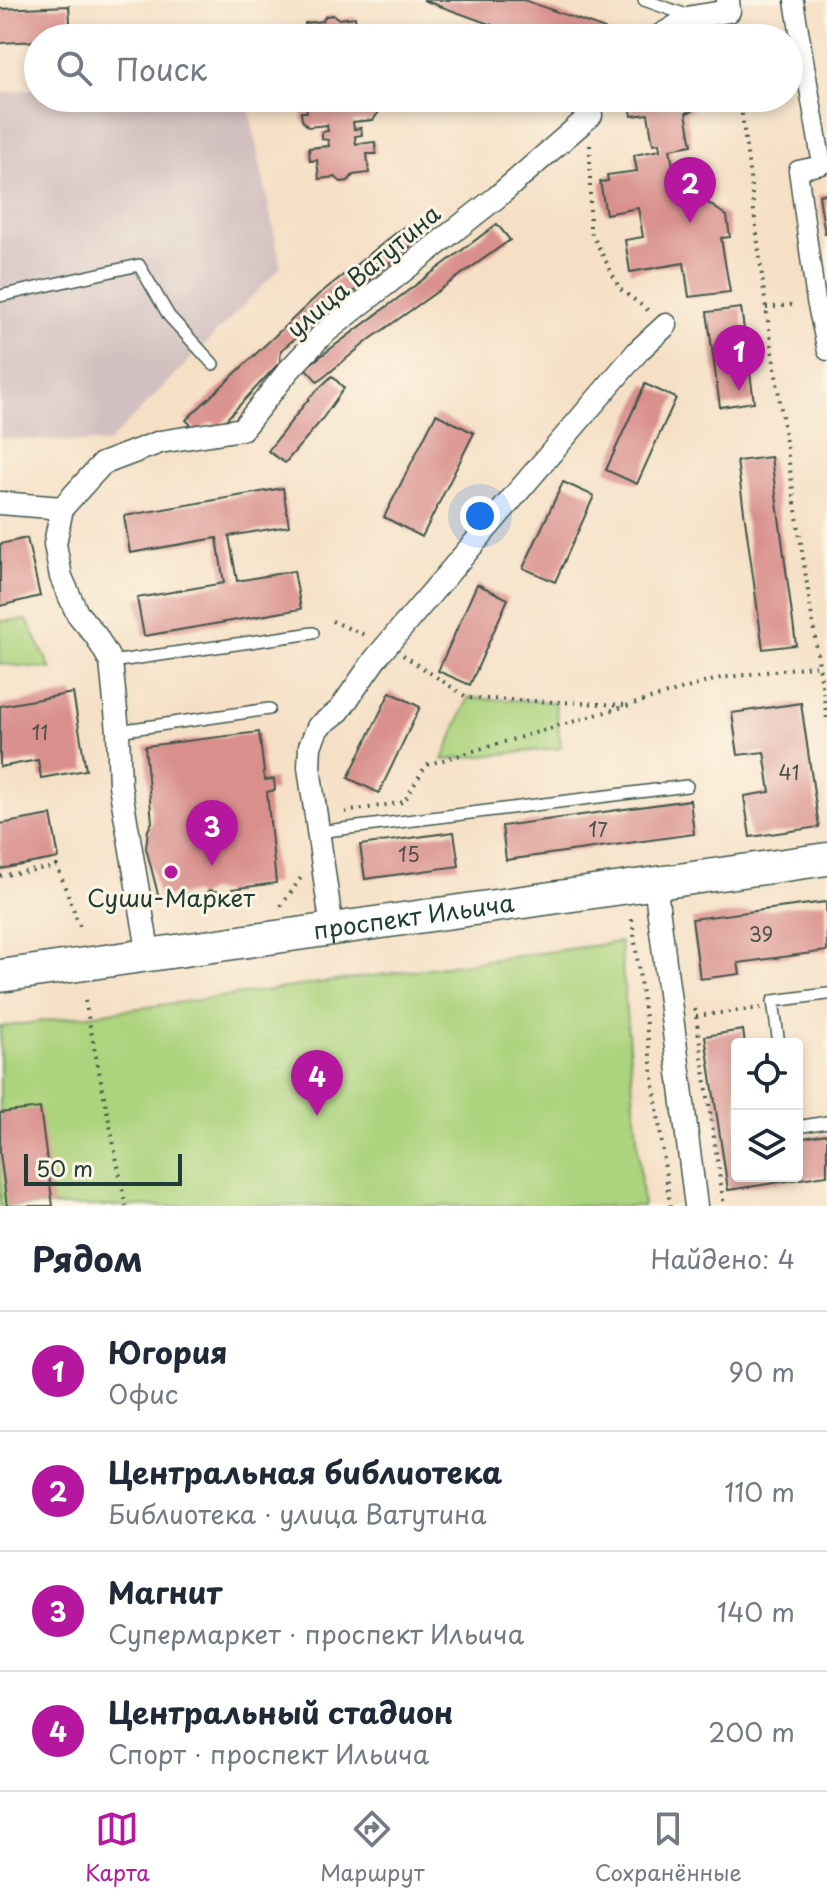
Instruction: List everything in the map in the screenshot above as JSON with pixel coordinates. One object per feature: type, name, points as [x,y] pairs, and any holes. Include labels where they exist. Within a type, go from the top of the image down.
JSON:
[{"type":"main road","name":"проспект Ильича","points":[[0,976],[827,859]]},
{"type":"street","points":[[680,24],[692,17],[729,11],[728,0]]},
{"type":"street","points":[[794,1],[798,24]]},
{"type":"street","points":[[803,54],[822,165],[798,170],[816,301],[827,351]]},
{"type":"street","name":"улица Ватутина","points":[[62,508],[102,464],[160,442],[242,429],[289,370],[323,334],[497,197],[583,112]]},
{"type":"street","points":[[332,929],[323,839],[309,767],[310,746],[318,727],[339,711],[387,645],[639,350],[666,325]]},
{"type":"street","points":[[0,503],[62,508],[55,544],[61,577],[77,613],[96,636],[111,662],[120,785],[149,956]]},
{"type":"street","points":[[655,883],[696,1206]]},
{"type":"lane","points":[[644,0],[692,17]]},
{"type":"lane","points":[[0,296],[139,265],[169,316],[213,364]]},
{"type":"lane","points":[[111,662],[313,633]]},
{"type":"lane","points":[[118,731],[269,709]]},
{"type":"lane","points":[[323,839],[687,786]]},
{"type":"lane","points":[[778,1038],[773,1001],[827,994]]},
{"type":"lane","points":[[803,1126],[827,1122]]},
{"type":"path","points":[[589,112],[590,230],[620,289],[666,325]]},
{"type":"path","points":[[742,112],[766,308],[827,719]]},
{"type":"path","points":[[766,308],[816,301]]},
{"type":"path","points":[[332,621],[387,645],[468,698],[630,705]]},
{"type":"path","points":[[281,906],[340,814],[349,809],[404,802],[426,765],[721,678],[819,665]]},
{"type":"path","points":[[0,876],[57,866],[80,927]]},
{"type":"path","points":[[632,919],[670,1206]]},
{"type":"path","points":[[85,1001],[126,1206]]},
{"type":"path","points":[[693,1001],[724,1206]]},
{"type":"path","points":[[696,1016],[773,1007]]},
{"type":"shaded area","points":[[24,90],[24,112],[250,112],[281,267],[108,443],[0,438],[0,93]]},
{"type":"green space","points":[[27,620],[51,669],[0,664],[0,621]]},
{"type":"green space","points":[[468,698],[555,702],[561,748],[443,760]]},
{"type":"green space","points":[[620,942],[643,1206],[0,1206],[0,1027]]},
{"type":"building","points":[[423,0],[524,0],[591,24],[489,24]]},
{"type":"building","points":[[69,6],[70,24],[24,24],[24,42],[0,43],[0,9]]},
{"type":"building","points":[[333,15],[339,19],[355,17],[356,24],[305,24],[322,21],[326,16]]},
{"type":"building","points":[[301,112],[379,112],[373,120],[353,122],[354,129],[361,128],[362,135],[355,136],[356,144],[375,142],[376,154],[367,154],[369,173],[353,175],[348,181],[341,182],[335,177],[319,179],[317,160],[310,161],[309,148],[329,146],[328,140],[322,139],[322,132],[328,131],[327,125],[308,127],[302,120]]},
{"type":"building","points":[[631,112],[690,112],[686,113],[692,145],[670,149],[677,189],[685,187],[727,216],[730,237],[721,238],[730,292],[689,297],[684,263],[630,272],[625,240],[643,237],[638,208],[606,214],[600,182],[608,181],[607,175],[637,171],[634,155],[660,150],[659,143],[653,144],[648,114],[632,116]]},
{"type":"building","points":[[827,193],[827,234],[825,234],[819,195]]},
{"type":"building","points":[[497,224],[510,240],[369,340],[318,382],[305,368]]},
{"type":"building","points":[[405,226],[417,241],[281,350],[280,362],[220,426],[212,422],[197,431],[186,420],[318,295]]},
{"type":"building","points":[[741,308],[754,402],[720,407],[707,312]]},
{"type":"building","points":[[332,376],[344,388],[285,463],[268,451],[311,396]]},
{"type":"building","points":[[645,384],[676,398],[637,484],[606,470]]},
{"type":"building","points":[[436,414],[474,433],[422,537],[384,517]]},
{"type":"building","points":[[771,457],[796,645],[763,649],[737,461]]},
{"type":"building","points":[[563,482],[594,496],[555,582],[523,568]]},
{"type":"building","points":[[283,488],[289,526],[229,536],[237,581],[294,571],[301,609],[144,636],[137,598],[224,583],[217,538],[130,553],[124,516]]},
{"type":"building","points":[[27,538],[40,596],[0,606],[0,544]]},
{"type":"building","points":[[477,584],[508,599],[470,685],[438,671]]},
{"type":"building","points":[[390,692],[420,707],[379,793],[348,778]]},
{"type":"building","points":[[73,693],[86,770],[41,778],[38,760],[0,767],[0,706]]},
{"type":"building","points":[[801,703],[819,827],[750,837],[744,796],[770,792],[764,752],[738,755],[732,713]]},
{"type":"building","points":[[259,732],[265,780],[274,779],[275,790],[267,792],[276,883],[232,889],[228,894],[210,890],[198,898],[193,893],[159,898],[146,848],[152,822],[145,746]]},
{"type":"building","points":[[690,800],[694,834],[506,860],[502,826]]},
{"type":"building","points":[[51,815],[59,858],[0,869],[0,824]]},
{"type":"building","points":[[454,832],[459,866],[365,879],[360,845]]},
{"type":"building","points":[[826,902],[827,951],[738,963],[740,974],[700,979],[692,919]]},
{"type":"building","points":[[743,1030],[744,1038],[731,1038],[731,1182],[781,1182],[728,1190],[705,1036]]},
{"type":"building","points":[[40,1108],[53,1206],[7,1206],[0,1153],[0,1113]]},
{"type":"building","points":[[827,1134],[827,1175],[803,1179],[803,1138]]},
{"type":"place","name":"Центральная библиотека","points":[[690,223]]},
{"type":"place","name":"Югория","points":[[739,391]]},
{"type":"place","name":"Магнит","points":[[212,866]]},
{"type":"place","name":"Суши-Маркет","points":[[171,872]]},
{"type":"place","name":"Центральный стадион","points":[[317,1116]]}]
